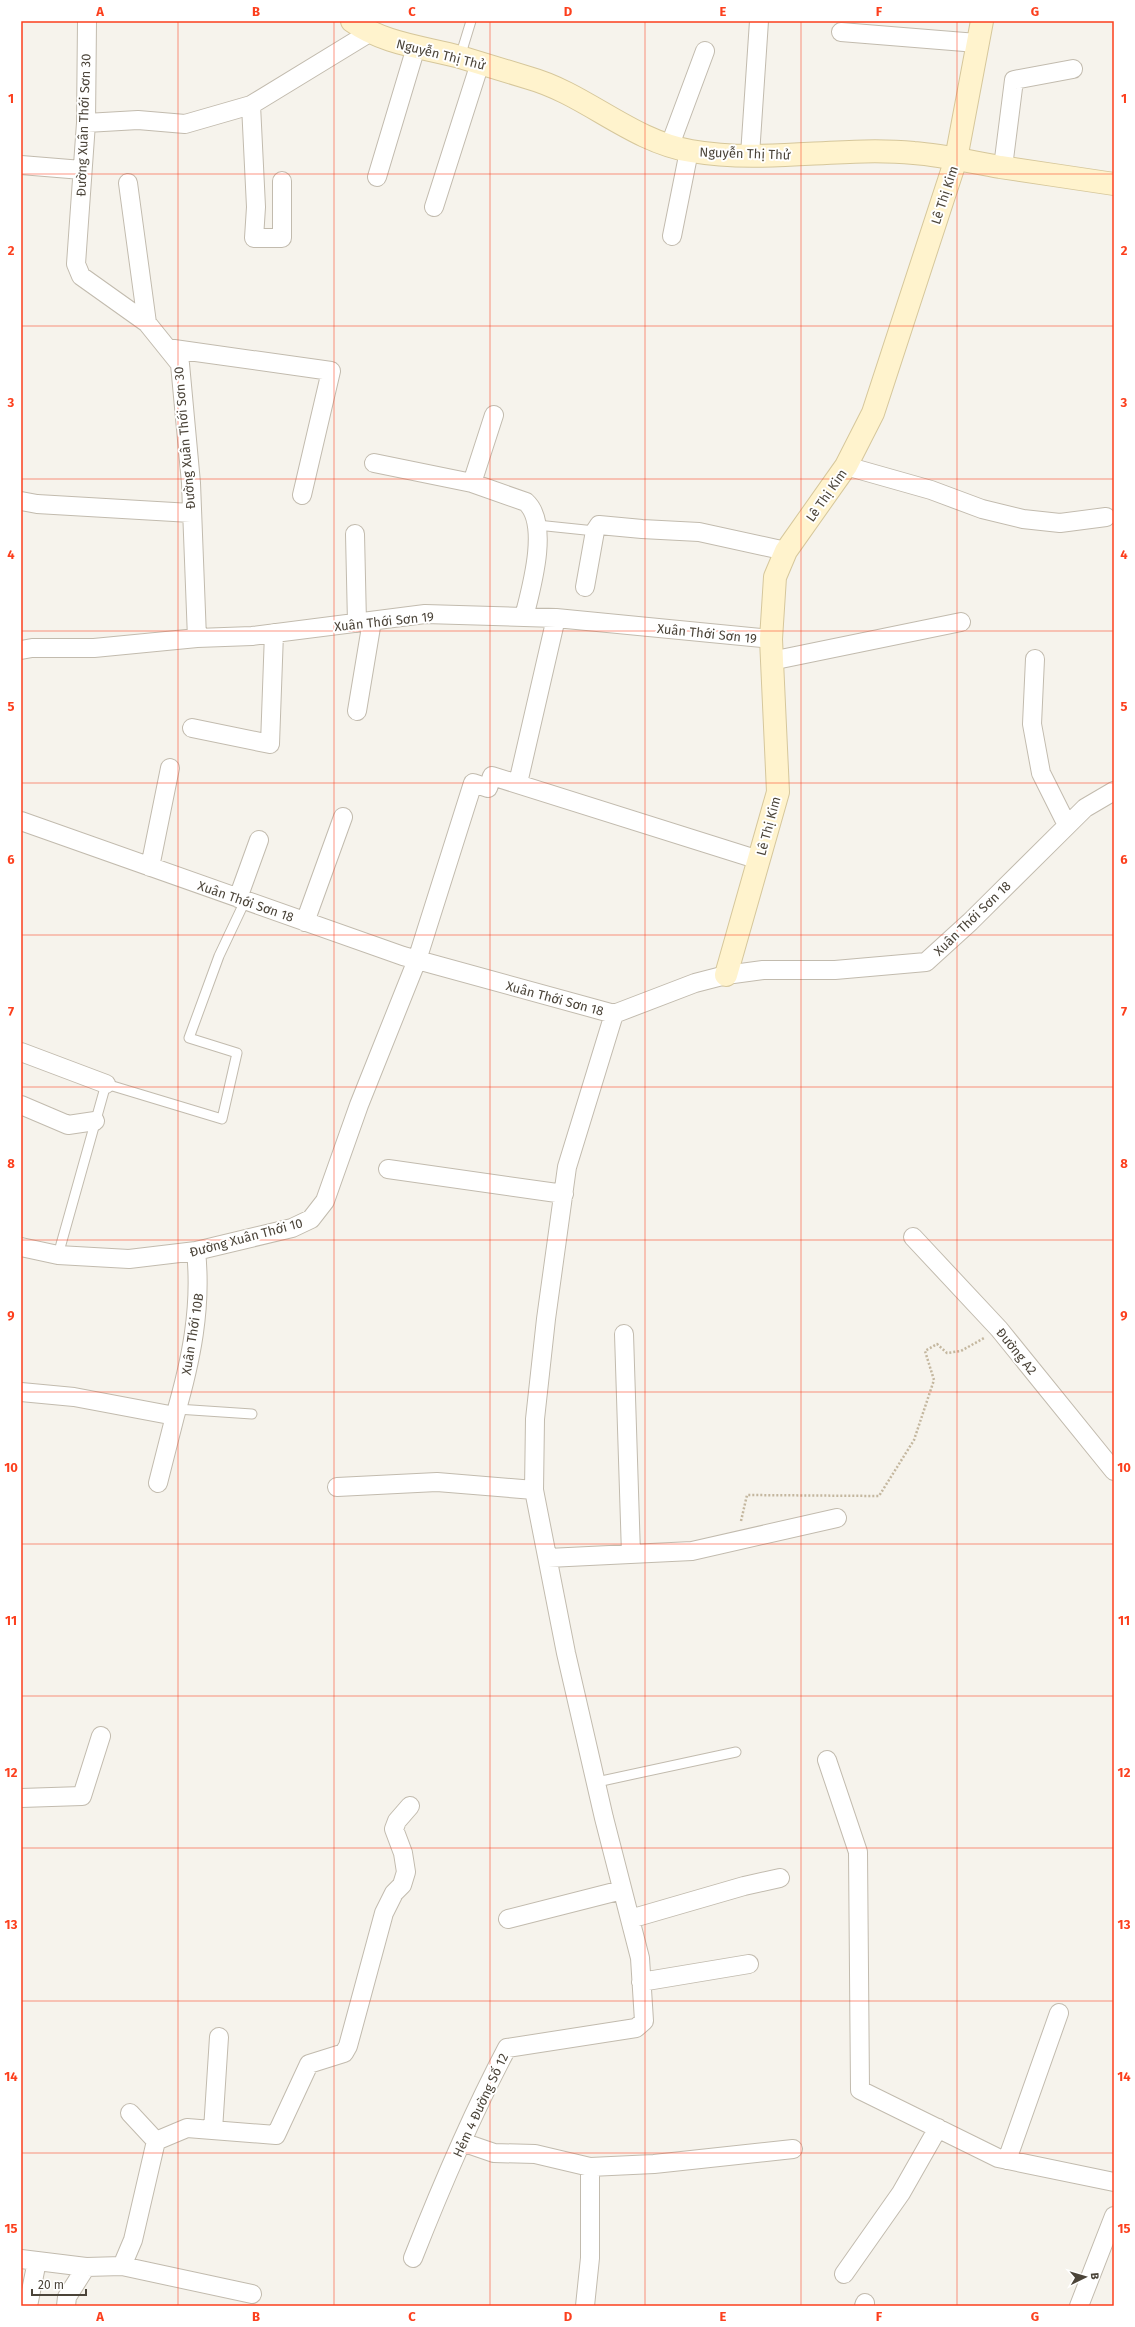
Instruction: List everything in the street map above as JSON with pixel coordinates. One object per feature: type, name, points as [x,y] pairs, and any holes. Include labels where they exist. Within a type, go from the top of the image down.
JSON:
[{"type":"street","name":"Đường Xuân Thới Sơn 30","points":[[87,21],[86,123],[76,264],[81,276],[147,323],[180,364],[191,483],[197,638]]},
{"type":"street","points":[[750,155],[759,21]]},
{"type":"street","name":"Lê Thị Kim","points":[[726,975],[778,792],[771,650],[775,577],[786,551],[846,466],[873,413],[956,159],[982,21]]},
{"type":"street","points":[[86,123],[138,120],[185,124],[250,105],[361,27]]},
{"type":"street","name":"Nguyễn Thị Thử","points":[[361,27],[384,39],[470,60],[553,85],[593,109],[652,139],[680,148],[750,155],[871,151],[914,153],[1114,184]]},
{"type":"street","points":[[841,32],[977,44]]},
{"type":"street","points":[[377,177],[416,47]]},
{"type":"street","points":[[672,236],[680,148],[704,52]]},
{"type":"street","points":[[434,207],[470,60]]},
{"type":"street","points":[[1003,167],[1014,80],[1073,69]]},
{"type":"street","points":[[250,105],[255,164],[254,238],[282,238],[282,181]]},
{"type":"street","points":[[21,165],[82,170]]},
{"type":"street","points":[[128,183],[147,323]]},
{"type":"street","points":[[167,348],[332,370],[302,495]]},
{"type":"street","points":[[472,483],[494,416]]},
{"type":"street","points":[[374,463],[472,483],[526,502],[532,507],[537,525],[535,564],[524,616]]},
{"type":"street","points":[[846,466],[931,490],[982,509],[1023,518],[1060,523],[1106,517]]},
{"type":"street","points":[[21,501],[37,504],[191,513]]},
{"type":"street","points":[[585,587],[595,530],[599,525],[642,530],[699,532],[786,551]]},
{"type":"street","points":[[355,534],[364,622],[357,711]]},
{"type":"street","name":"Xuân Thới Sơn 19","points":[[21,650],[32,648],[94,648],[197,638],[274,633],[425,614],[556,618],[771,650],[961,622]]},
{"type":"street","points":[[556,618],[518,783],[759,860]]},
{"type":"street","points":[[192,728],[270,744],[274,633]]},
{"type":"street","points":[[1035,659],[1032,724],[1041,773],[1067,825]]},
{"type":"street","points":[[150,867],[170,768]]},
{"type":"street","name":"Đường Xuân Thới 10","points":[[21,1247],[58,1255],[128,1259],[196,1252],[292,1228],[311,1219],[325,1201],[359,1105],[417,960],[473,783],[488,788],[492,776],[518,783]]},
{"type":"street","name":"Xuân Thới Sơn 18","points":[[21,822],[417,960],[614,1014],[695,983],[726,975],[763,970],[835,970],[926,962],[970,922],[1085,808],[1114,791]]},
{"type":"street","points":[[305,922],[343,817]]},
{"type":"street","points":[[242,900],[259,840]]},
{"type":"street","points":[[614,1014],[567,1167],[546,1320],[535,1419],[534,1490],[566,1654],[622,1890],[640,1958],[641,1982],[750,1964]]},
{"type":"street","points":[[21,1052],[106,1084]]},
{"type":"street","points":[[21,1105],[68,1125],[95,1122]]},
{"type":"street","points":[[388,1169],[564,1194]]},
{"type":"street","name":"Đường A2","points":[[913,1237],[999,1328],[1114,1471]]},
{"type":"street","name":"Xuân Thới 10B","points":[[158,1483],[189,1367],[199,1305],[196,1252]]},
{"type":"street","points":[[624,1334],[631,1554]]},
{"type":"street","points":[[21,1392],[74,1397],[176,1412]]},
{"type":"street","points":[[337,1486],[437,1482],[534,1490]]},
{"type":"street","points":[[548,1558],[692,1551],[837,1518]]},
{"type":"street","points":[[21,1798],[82,1796],[101,1736]]},
{"type":"street","points":[[827,1760],[858,1852],[860,2090],[998,2158],[1114,2182]]},
{"type":"street","points":[[156,2141],[187,2128],[276,2136],[309,2064],[344,2053],[348,2046],[384,1913],[394,1893],[402,1885],[406,1872],[403,1852],[394,1829],[397,1821],[410,1806]]},
{"type":"street","points":[[630,1919],[744,1886],[780,1878]]},
{"type":"street","points":[[508,1919],[622,1890]]},
{"type":"street","name":"Hẻm 4 Đường Số 12","points":[[413,2258],[435,2202],[507,2048],[636,2028],[644,2022],[641,1982]]},
{"type":"street","points":[[1007,2160],[1059,2013]]},
{"type":"street","points":[[213,2130],[219,2037]]},
{"type":"street","points":[[130,2113],[156,2141]]},
{"type":"street","points":[[844,2274],[901,2193],[938,2128]]},
{"type":"street","points":[[122,2266],[133,2240],[156,2141]]},
{"type":"street","points":[[462,2142],[494,2153],[535,2154],[590,2167],[654,2164],[794,2149]]},
{"type":"street","points":[[585,2306],[590,2258],[590,2167]]},
{"type":"street","points":[[1079,2306],[1114,2216]]},
{"type":"street","points":[[28,2306],[29,2260],[86,2267],[122,2266],[252,2294]]},
{"type":"street","points":[[66,2306],[67,2297],[86,2267]]},
{"type":"lane","points":[[470,60],[471,21]]},
{"type":"lane","points":[[537,525],[595,530]]},
{"type":"lane","points":[[58,1255],[106,1084],[222,1119],[237,1054],[189,1038],[219,956],[242,900]]},
{"type":"lane","points":[[176,1412],[252,1414]]},
{"type":"lane","points":[[597,1782],[736,1752]]},
{"type":"path","points":[[736,1541],[747,1495],[879,1496],[914,1440],[934,1380],[925,1351],[937,1344],[947,1353],[962,1351],[999,1328]]}]
